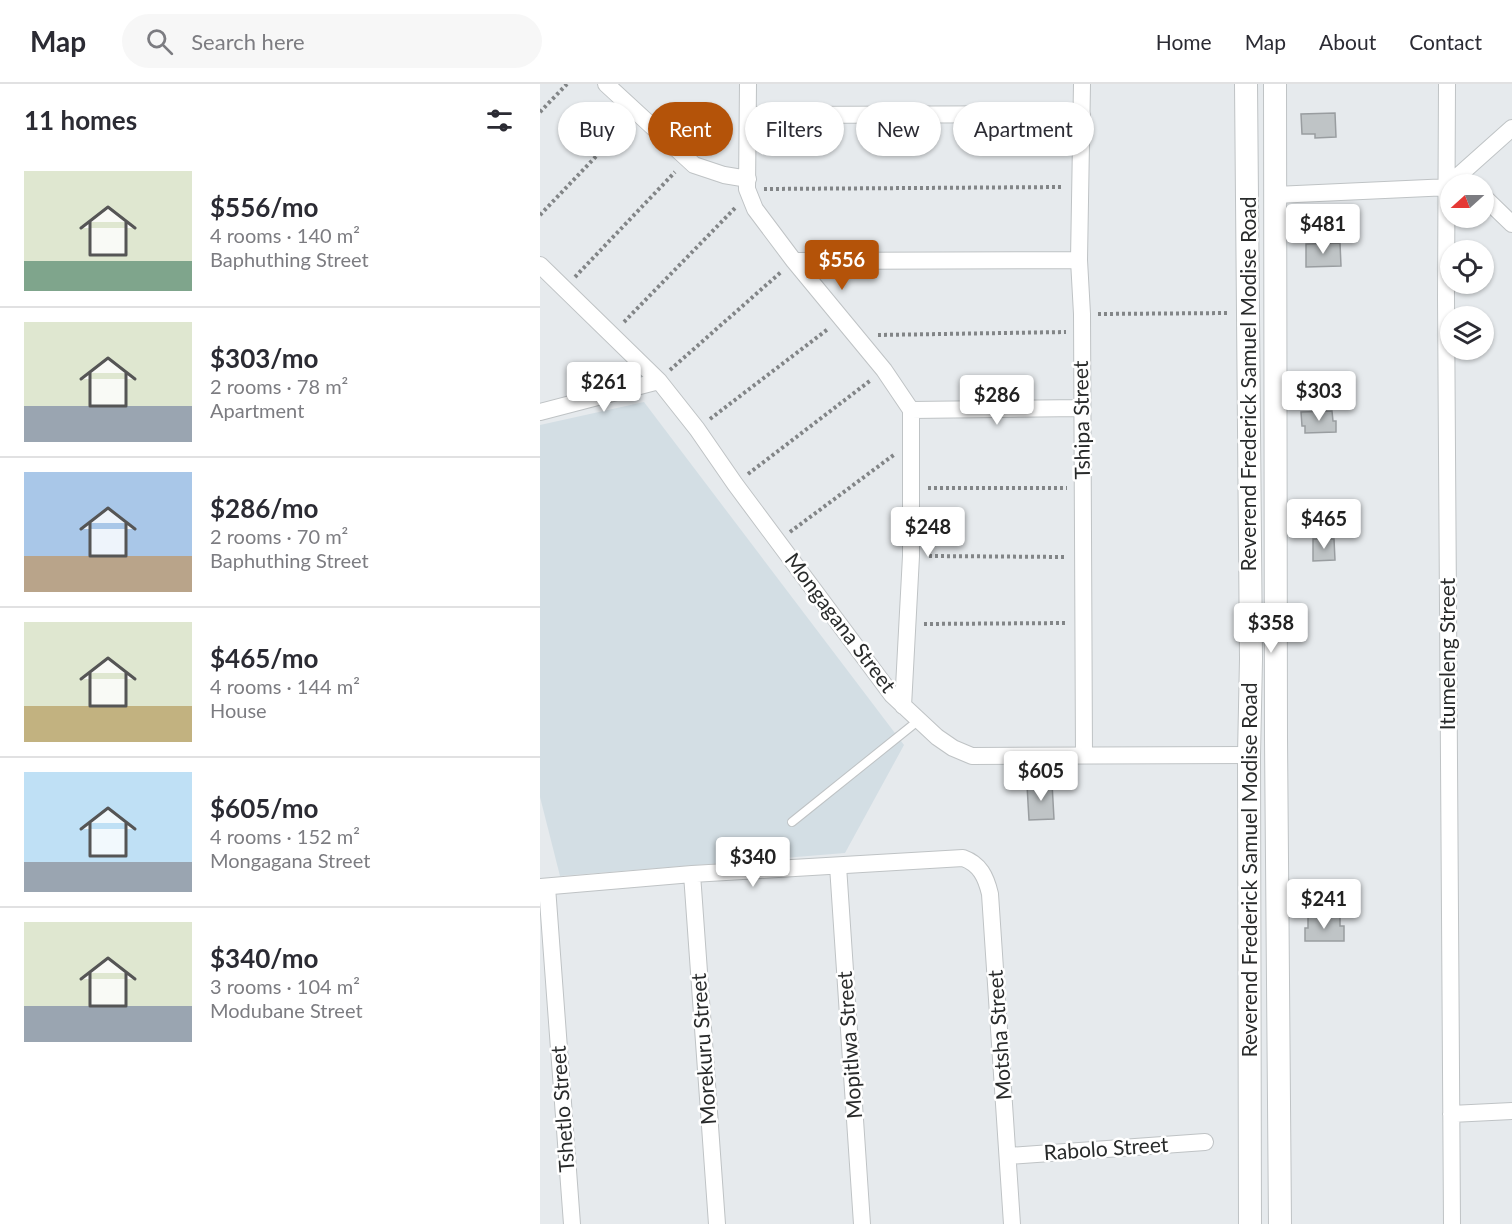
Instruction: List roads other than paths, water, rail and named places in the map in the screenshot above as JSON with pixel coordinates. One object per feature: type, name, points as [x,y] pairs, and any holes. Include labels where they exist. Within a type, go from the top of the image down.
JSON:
[{"type":"main road","name":"Reverend Frederick Samuel Modise Road","points":[[1246,84],[1251,648],[1249,755],[1250,1224]]},
{"type":"main road","name":"Reverend Frederick Samuel Modise Road","points":[[1275,84],[1276,738],[1280,1224]]},
{"type":"street","points":[[606,84],[686,160],[699,168],[748,187]]},
{"type":"street","points":[[748,84],[748,102]]},
{"type":"street","name":"Tshipa Street","points":[[1082,84],[1082,102]]},
{"type":"street","name":"Itumeleng Street","points":[[1447,84],[1449,174]]},
{"type":"street","points":[[844,115],[953,115]]},
{"type":"street","points":[[1463,174],[1512,128]]},
{"type":"street","points":[[748,156],[748,187],[755,209],[794,261],[884,370],[911,410],[911,556],[903,706]]},
{"type":"street","name":"Tshipa Street","points":[[1082,156],[1079,260],[1082,314],[1084,755]]},
{"type":"street","points":[[1275,195],[1440,187]]},
{"type":"street","points":[[1494,207],[1512,224]]},
{"type":"street","name":"Itumeleng Street","points":[[1448,228],[1446,298],[1452,1224]]},
{"type":"street","points":[[794,261],[1079,260]]},
{"type":"street","name":"Mongagana Street","points":[[540,265],[658,381],[697,429],[735,484],[883,682],[903,706],[937,737],[953,748],[972,756],[1005,758],[1084,755],[1249,755]]},
{"type":"street","points":[[540,412],[658,381]]},
{"type":"street","points":[[911,410],[1082,408]]},
{"type":"street","name":"Motsha Street","points":[[838,866],[963,858],[976,865],[981,871],[990,894],[1012,1224]]},
{"type":"street","points":[[544,887],[692,874],[838,866]]},
{"type":"street","name":"Mopitlwa Street","points":[[838,866],[861,1224]]},
{"type":"street","name":"Morekuru Street","points":[[692,874],[717,1224]]},
{"type":"street","name":"Tshetlo Street","points":[[544,887],[572,1224]]},
{"type":"street","points":[[1451,1114],[1512,1111]]},
{"type":"street","name":"Rabolo Street","points":[[1008,1156],[1205,1143]]},
{"type":"lane","points":[[792,822],[919,720]]}]
